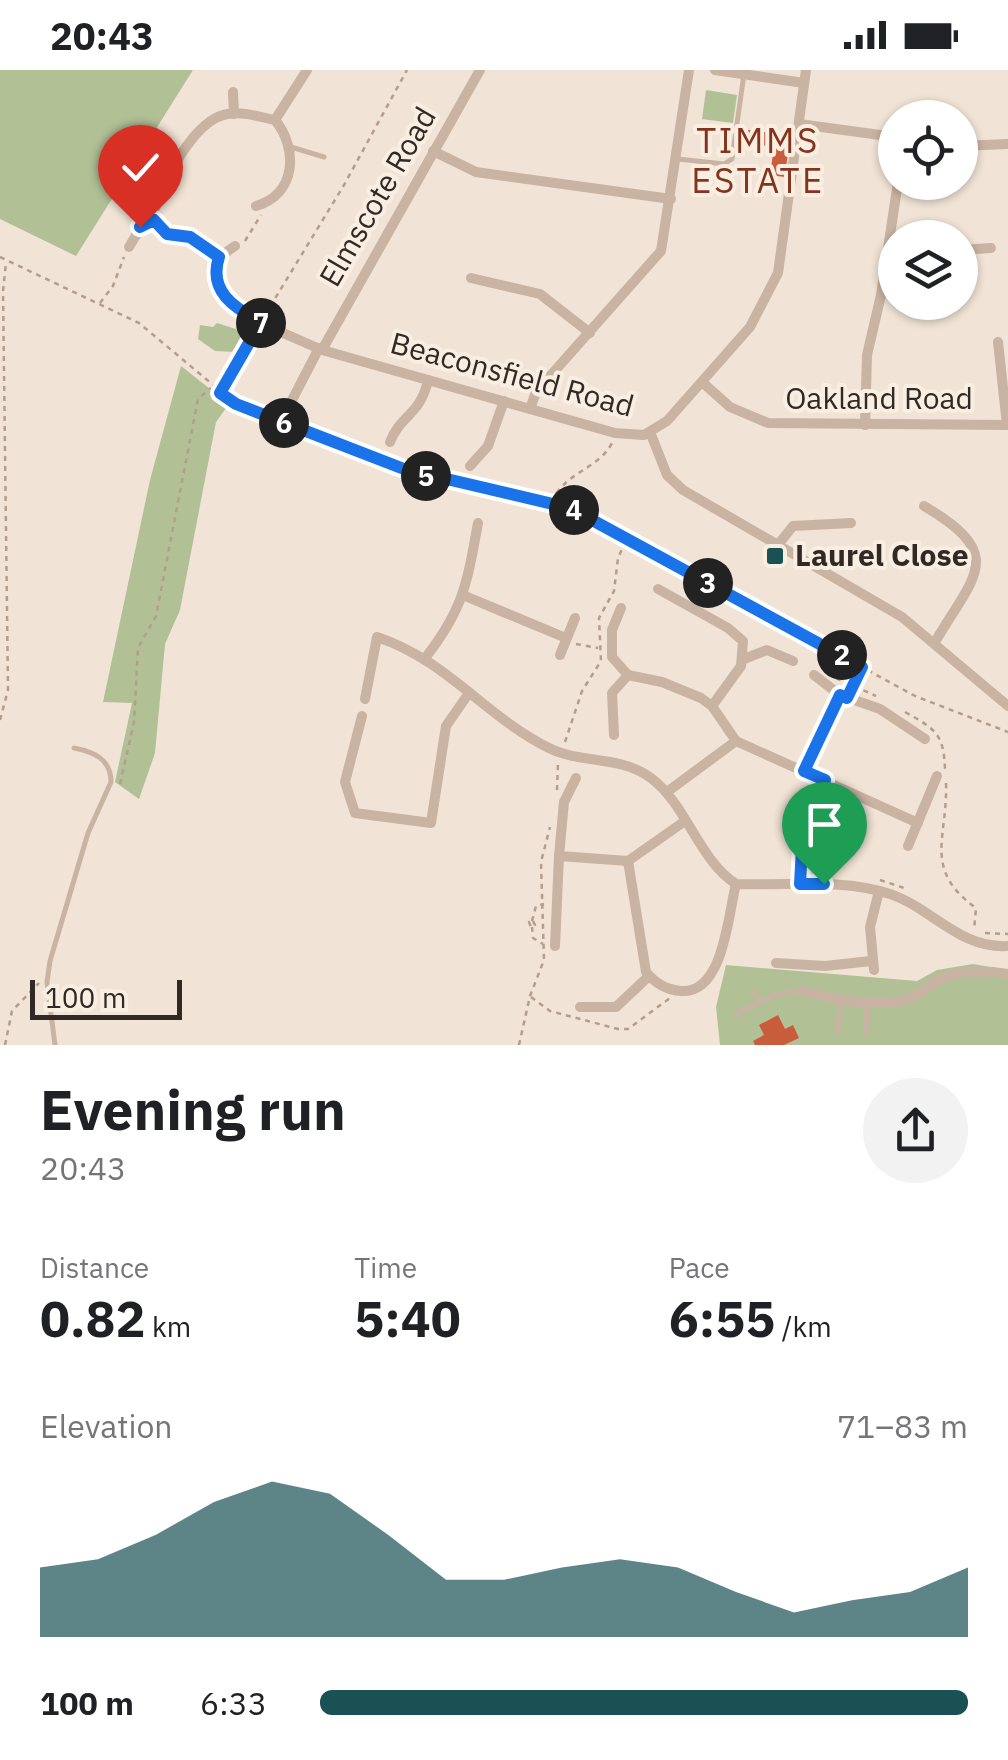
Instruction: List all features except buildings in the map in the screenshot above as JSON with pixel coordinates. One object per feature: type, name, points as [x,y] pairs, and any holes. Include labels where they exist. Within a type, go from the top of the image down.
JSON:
[{"type":"street","points":[[275,120],[307,70]]},
{"type":"street","name":"Elmscote Road","points":[[289,406],[480,70]]},
{"type":"street","points":[[530,410],[536,392],[661,251],[689,70]]},
{"type":"street","points":[[715,70],[805,76]]},
{"type":"street","name":"Beaconsfield Road","points":[[274,329],[320,349],[530,410],[616,433],[635,436],[650,432],[668,421],[750,327],[770,294],[778,274],[805,76]]},
{"type":"street","points":[[233,92],[234,114]]},
{"type":"street","points":[[129,247],[140,227],[154,220],[164,184],[199,130],[216,118],[234,114],[275,120]]},
{"type":"street","points":[[256,206],[268,202],[281,189],[292,162],[291,147],[275,120]]},
{"type":"street","points":[[799,124],[878,135]]},
{"type":"street","points":[[978,145],[1008,144]]},
{"type":"street","points":[[433,151],[476,172],[672,198]]},
{"type":"street","points":[[154,220],[167,234],[190,237],[219,257]]},
{"type":"street","points":[[234,246],[219,257],[217,288],[258,320]]},
{"type":"street","points":[[978,249],[991,248]]},
{"type":"street","points":[[471,278],[540,294],[590,332]]},
{"type":"street","points":[[865,425],[866,354],[878,304]]},
{"type":"street","points":[[998,342],[1007,425]]},
{"type":"street","points":[[390,442],[399,426],[418,409],[428,380]]},
{"type":"street","name":"Oakland Road","points":[[702,382],[730,407],[768,423],[1007,425]]},
{"type":"street","points":[[470,466],[488,446],[504,401]]},
{"type":"street","points":[[650,432],[674,484],[902,617],[1007,704]]},
{"type":"street","points":[[924,506],[960,528],[977,554],[975,574],[935,642]]},
{"type":"street","points":[[929,525],[936,513]]},
{"type":"street","points":[[777,546],[793,526],[851,523]]},
{"type":"street","points":[[426,657],[450,626],[465,596],[478,524]]},
{"type":"street","points":[[658,589],[738,634],[743,642],[744,659],[735,678],[712,706]]},
{"type":"street","points":[[465,596],[565,640]]},
{"type":"street","points":[[621,608],[611,646],[612,658],[628,675],[662,682],[712,706],[736,741],[920,820]]},
{"type":"street","points":[[560,655],[575,618]]},
{"type":"street","points":[[365,699],[378,637],[426,657],[469,693],[553,750],[630,767],[667,792],[718,868],[736,884],[800,884],[879,891],[915,906],[967,938],[1008,946]]},
{"type":"street","points":[[744,659],[767,650],[793,662]]},
{"type":"street","points":[[614,735],[612,692],[628,675]]},
{"type":"street","points":[[814,675],[844,697],[880,709],[925,739]]},
{"type":"street","points":[[362,716],[345,782],[355,813],[432,823],[446,726],[469,693]]},
{"type":"street","points":[[804,771],[844,697]]},
{"type":"street","points":[[667,792],[736,741]]},
{"type":"street","points":[[908,846],[937,776]]},
{"type":"street","points":[[549,945],[564,802],[576,778]]},
{"type":"street","points":[[800,884],[803,829],[825,780]]},
{"type":"street","points":[[559,856],[628,860],[685,821]]},
{"type":"street","points":[[628,860],[649,976]]},
{"type":"street","points":[[649,976],[678,991],[693,990],[709,980],[719,956],[736,884]]},
{"type":"street","points":[[776,964],[872,966],[870,927],[879,891]]},
{"type":"street","points":[[802,991],[868,1002],[907,1000],[946,977],[1008,974]]},
{"type":"street","points":[[580,1007],[616,1007],[649,976]]},
{"type":"lane","points":[[678,158],[724,164],[732,158],[744,74]]},
{"type":"lane","points":[[291,147],[324,157]]},
{"type":"lane","points":[[55,1045],[48,980],[88,832],[111,783],[106,762],[94,752],[74,748]]},
{"type":"lane","points":[[736,1014],[786,991],[802,991]]},
{"type":"lane","points":[[754,992],[759,1002]]},
{"type":"lane","points":[[838,1032],[840,999]]},
{"type":"lane","points":[[866,1034],[868,1002]]},
{"type":"path","points":[[220,393],[258,320],[344,185],[407,70]]},
{"type":"path","points":[[234,246],[249,239],[262,217],[256,206]]},
{"type":"path","points":[[99,304],[112,286],[129,247]]},
{"type":"path","points":[[0,257],[139,323],[236,404],[404,469],[552,503],[588,517],[944,710],[1008,732]]},
{"type":"path","points":[[0,720],[8,690],[3,348],[6,261]]},
{"type":"path","points":[[111,783],[120,784],[130,738],[138,648],[156,616],[198,400],[212,387]]},
{"type":"path","points":[[552,503],[566,481],[599,461],[616,433]]},
{"type":"path","points":[[565,640],[611,646]]},
{"type":"path","points":[[844,697],[862,667]]},
{"type":"path","points":[[920,820],[944,826]]},
{"type":"path","points":[[545,904],[536,906],[533,938],[549,945]]},
{"type":"path","points":[[5,1045],[12,1012],[43,979],[48,980]]},
{"type":"green space","points":[[0,70],[193,70],[76,256],[0,219]]},
{"type":"green space","points":[[706,90],[737,95],[733,123],[702,119]]},
{"type":"green space","points":[[217,323],[239,330],[241,343],[235,352],[215,351],[198,339],[200,325],[213,327]]},
{"type":"green space","points":[[181,366],[229,404],[216,422],[180,610],[165,644],[155,753],[139,799],[115,782],[132,703],[103,702],[150,480]]},
{"type":"green space","points":[[973,964],[1008,970],[1008,1045],[720,1045],[716,1007],[726,965],[917,981],[937,970]]},
{"type":"place","name":"Laurel Close","points":[[775,556]]},
{"type":"district","name":"TIMMS ESTATE","points":[[758,161]]},
{"type":"route","points":[[140,227],[154,220],[167,234],[190,237],[219,257],[217,288],[261,322],[220,393],[236,404],[404,469],[570,508],[862,667],[847,698],[840,695],[804,771],[825,780],[803,829],[800,884],[824,884]]}]
